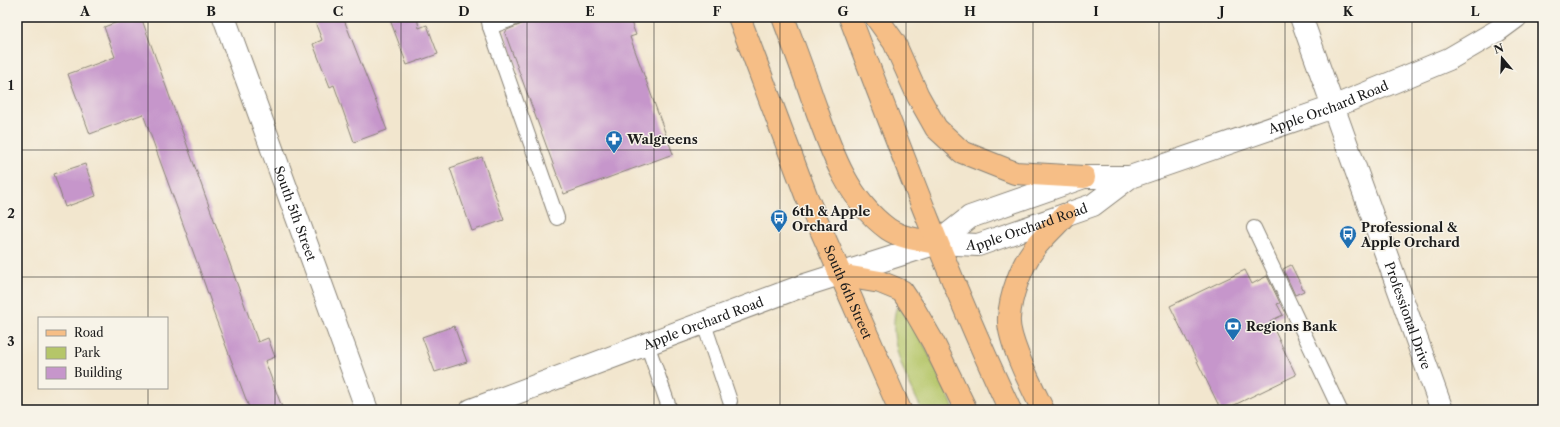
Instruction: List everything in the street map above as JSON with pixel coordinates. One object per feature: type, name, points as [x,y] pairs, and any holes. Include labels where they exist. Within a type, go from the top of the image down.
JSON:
[{"type":"main road","name":"South 6th Street","points":[[738,17],[807,198],[839,275],[900,410]]},
{"type":"main road","points":[[783,17],[824,130],[843,174],[856,196],[872,215],[889,230],[906,238],[937,243]]},
{"type":"main road","points":[[850,17],[937,243],[986,359],[1010,410]]},
{"type":"main road","points":[[876,17],[894,42],[918,96],[936,128],[962,152],[1015,173],[1084,177]]},
{"type":"main road","points":[[1042,410],[1024,371],[1013,338],[1009,319],[1017,279],[1033,250],[1065,215]]},
{"type":"main road","points":[[839,275],[880,282],[902,291],[933,342],[966,410]]},
{"type":"street","name":"South 5th Street","points":[[224,17],[367,410]]},
{"type":"street","name":"Professional Drive","points":[[1300,17],[1442,410]]},
{"type":"street","name":"Apple Orchard Road","points":[[471,410],[704,324],[802,286],[937,243],[970,217],[1084,177],[1130,177],[1333,107],[1449,59],[1497,31],[1516,17]]},
{"type":"street","name":"Apple Orchard Road","points":[[937,243],[978,245],[1093,206],[1130,177]]},
{"type":"lane","points":[[518,17],[489,22],[557,218]]},
{"type":"lane","points":[[1254,228],[1340,410]]},
{"type":"lane","points":[[704,324],[730,401]]},
{"type":"lane","points":[[647,344],[670,410]]},
{"type":"green space","points":[[896,308],[904,310],[923,342],[955,410],[922,410],[910,386],[896,348],[894,321]]},
{"type":"building","points":[[131,17],[141,17],[258,342],[268,338],[275,357],[265,361],[283,410],[250,410],[212,309],[213,308],[199,268],[143,114],[90,134],[68,74],[115,57],[104,27]]},
{"type":"building","points":[[313,17],[343,17],[387,130],[354,142],[334,85],[330,87],[313,44],[322,40]]},
{"type":"building","points":[[389,17],[417,17],[419,28],[427,25],[438,54],[407,65]]},
{"type":"building","points":[[526,17],[629,17],[636,35],[630,37],[673,154],[564,194],[505,33],[507,30],[524,23]]},
{"type":"building","points":[[482,157],[504,220],[472,231],[450,168]]},
{"type":"building","points":[[85,164],[96,196],[65,207],[54,174]]},
{"type":"building","points":[[1291,265],[1304,291],[1295,295],[1283,269]]},
{"type":"building","points":[[1245,270],[1252,284],[1267,276],[1280,303],[1277,304],[1283,315],[1270,321],[1296,375],[1224,410],[1221,410],[1170,306]]},
{"type":"building","points":[[454,326],[467,362],[435,372],[422,337]]},
{"type":"place","name":"Walgreens","points":[[614,154]]},
{"type":"place","name":"6th & Apple Orchard","points":[[779,233]]},
{"type":"place","name":"Professional & Apple Orchard","points":[[1348,249]]},
{"type":"place","name":"Regions Bank","points":[[1233,341]]}]
